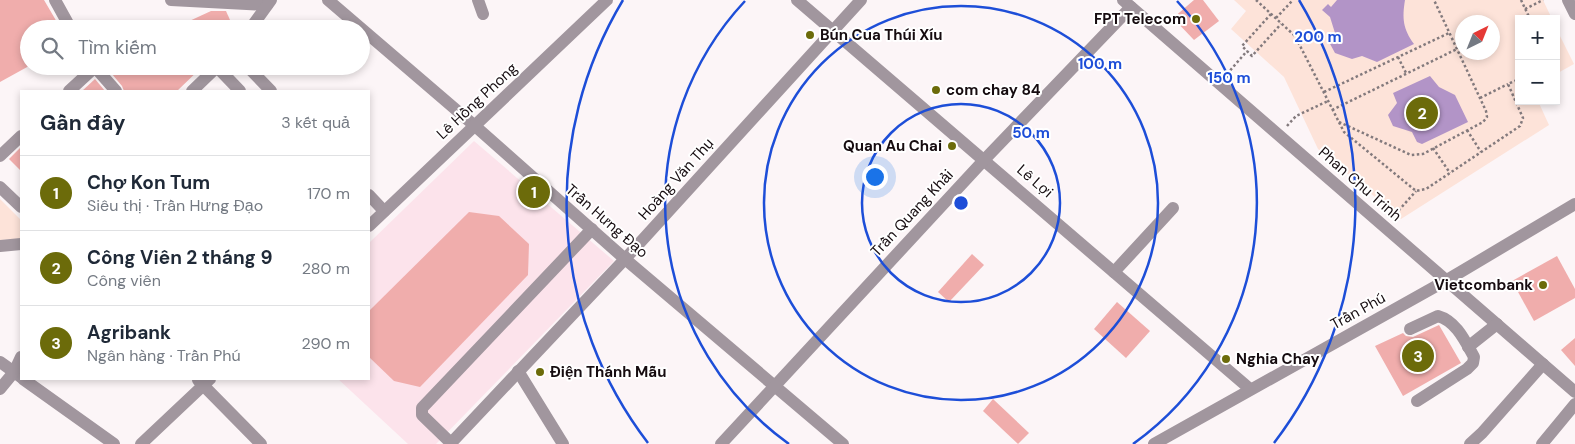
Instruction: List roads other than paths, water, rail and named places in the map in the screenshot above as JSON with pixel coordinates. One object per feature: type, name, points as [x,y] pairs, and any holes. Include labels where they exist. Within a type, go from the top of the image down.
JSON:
[{"type":"street","points":[[172,0],[269,2]]},
{"type":"street","name":"Trần Hưng Đạo","points":[[328,0],[351,20]]},
{"type":"street","points":[[478,0],[483,14]]},
{"type":"street","name":"Lê Hồng Phong","points":[[370,225],[607,0]]},
{"type":"street","name":"Lê Lợi","points":[[797,0],[1250,389]]},
{"type":"street","name":"Hoàng Văn Thụ","points":[[450,443],[625,259],[861,0]]},
{"type":"street","points":[[1568,0],[1575,14]]},
{"type":"street","points":[[256,20],[269,2]]},
{"type":"street","points":[[60,4],[68,20]]},
{"type":"street","name":"Phan Chu Trinh","points":[[1127,4],[1575,392]]},
{"type":"street","name":"Trần Quang Khải","points":[[721,444],[1127,4]]},
{"type":"street","name":"Trần Hưng Đạo","points":[[370,36],[625,259],[843,444]]},
{"type":"street","points":[[70,90],[86,75]]},
{"type":"street","points":[[101,75],[115,90]]},
{"type":"street","points":[[193,90],[209,75]]},
{"type":"street","points":[[225,75],[239,90]]},
{"type":"street","points":[[256,75],[270,90]]},
{"type":"street","points":[[0,156],[20,137]]},
{"type":"street","points":[[0,187],[20,206]]},
{"type":"street","points":[[370,196],[384,211]]},
{"type":"street","name":"Trần Phú","points":[[1154,444],[1447,280],[1575,204]]},
{"type":"street","points":[[1114,272],[1173,208]]},
{"type":"street","points":[[450,443],[422,415],[422,408],[592,230]]},
{"type":"street","points":[[0,246],[20,244]]},
{"type":"street","points":[[1410,329],[1438,316],[1446,318],[1452,322],[1474,357],[1473,363],[1467,369],[1417,401]]},
{"type":"street","points":[[1468,347],[1497,324]]},
{"type":"street","points":[[0,362],[20,376],[0,389]]},
{"type":"street","points":[[1470,444],[1544,364]]},
{"type":"street","points":[[518,371],[563,444]]},
{"type":"street","points":[[26,380],[114,444]]},
{"type":"street","points":[[140,444],[203,381],[261,444]]},
{"type":"street","points":[[1542,444],[1575,404]]},
{"type":"place","name":"FPT Telecom","points":[[1196,19]]},
{"type":"place","name":"Bún Cua Thúi Xíu","points":[[810,35]]},
{"type":"place","name":"com chay 84","points":[[936,90]]},
{"type":"place","name":"Công Viên 2 tháng 9","points":[[1422,113]]},
{"type":"place","name":"Quan Au Chai","points":[[952,146]]},
{"type":"place","name":"Chợ Kon Tum","points":[[534,192]]},
{"type":"place","name":"Vietcombank","points":[[1543,285]]},
{"type":"place","name":"Agribank","points":[[1418,356]]},
{"type":"place","name":"Nghia Chay","points":[[1226,359]]},
{"type":"place","name":"Điện Thánh Mẫu","points":[[540,372]]}]
